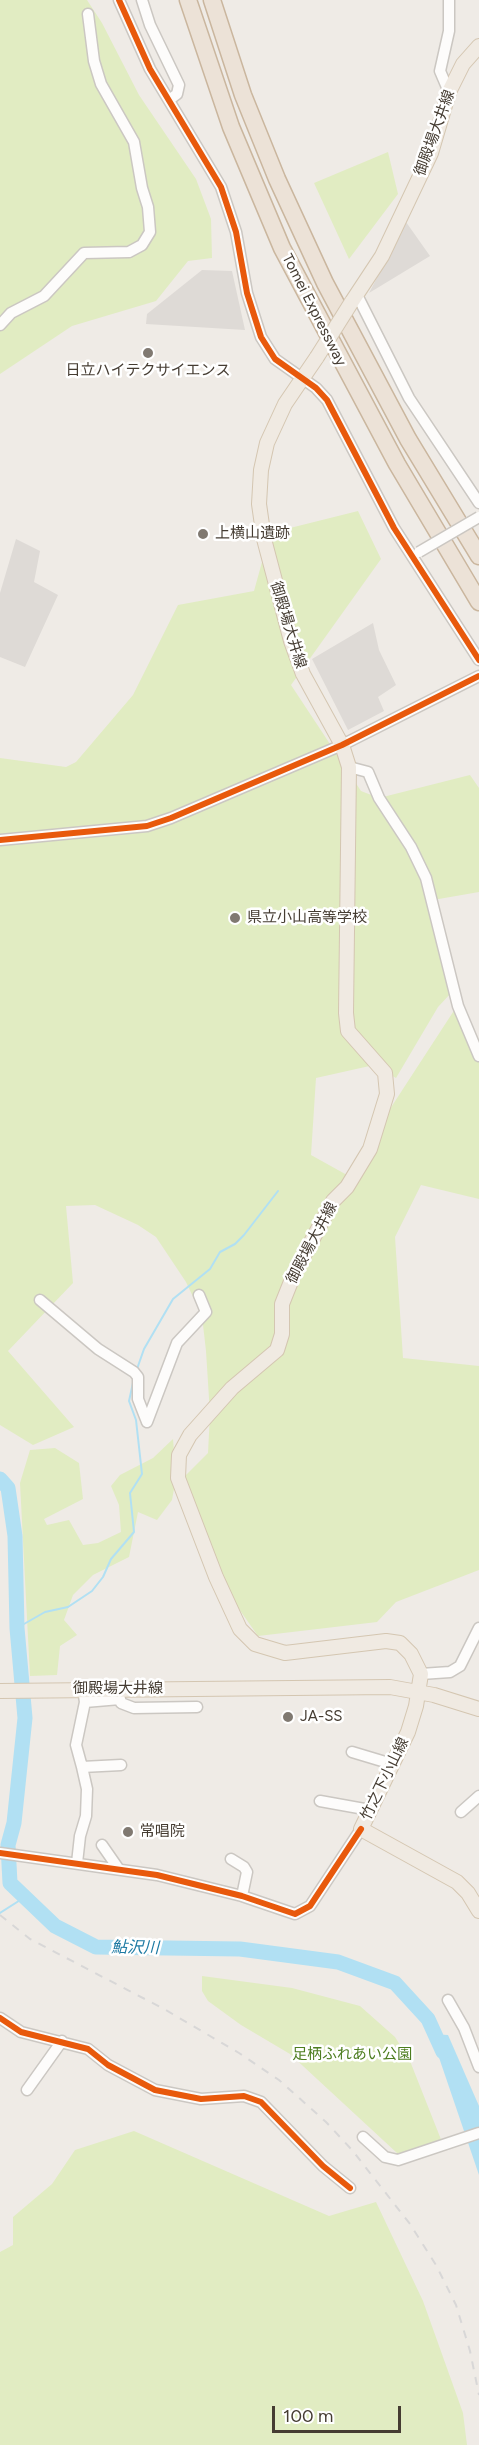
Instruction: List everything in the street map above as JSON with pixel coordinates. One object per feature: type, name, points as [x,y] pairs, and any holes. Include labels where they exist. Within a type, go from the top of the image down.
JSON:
[{"type":"highway","name":"Tomei Expressway","points":[[188,0],[231,127],[282,248],[397,464],[479,602]]},
{"type":"highway","name":"Tomei Expressway","points":[[212,0],[243,95],[277,179],[316,265],[408,438],[479,556]]},
{"type":"main road","name":"御殿場大井線","points":[[421,1674],[411,1654],[400,1643],[386,1641],[285,1653],[255,1644],[240,1629],[216,1577],[178,1478],[179,1455],[190,1435],[232,1388],[277,1350],[282,1334],[282,1304],[294,1275],[333,1201],[347,1187],[370,1149],[387,1094],[385,1073],[348,1031],[346,1013],[350,767],[342,745],[303,674],[291,641],[264,538],[259,504],[267,443],[285,404],[382,256],[431,153],[449,92],[463,64],[479,46]]},
{"type":"main road","points":[[419,1693],[421,1674]]},
{"type":"main road","name":"御殿場大井線","points":[[3,1691],[84,1695],[390,1687],[479,1709]]},
{"type":"main road","name":"竹之下小山線","points":[[419,1693],[408,1732],[361,1829],[457,1882],[478,1906]]},
{"type":"street","points":[[119,0],[146,60],[221,187],[236,232],[247,293],[261,337],[275,358],[327,400],[415,555],[479,660]]},
{"type":"street","points":[[142,0],[150,26],[179,85],[177,94],[169,100]]},
{"type":"street","points":[[449,0],[449,31],[440,71],[449,92]]},
{"type":"street","points":[[0,325],[11,313],[44,296],[84,253],[129,252],[142,245],[150,232],[148,207],[142,188],[134,142],[101,84],[94,61],[88,14]]},
{"type":"street","points":[[354,299],[409,398],[479,503]]},
{"type":"street","points":[[415,555],[479,517]]},
{"type":"street","points":[[0,840],[147,826],[342,745],[479,676]]},
{"type":"street","points":[[350,767],[368,772],[379,798],[411,847],[426,878],[458,1006],[479,1056]]},
{"type":"street","points":[[40,1300],[98,1349],[135,1374],[138,1399],[147,1422],[177,1343],[206,1312],[199,1295]]},
{"type":"street","points":[[421,1674],[450,1672],[460,1666],[479,1628]]},
{"type":"street","points":[[77,1863],[80,1836],[86,1816],[87,1790],[76,1745],[84,1695],[120,1699],[121,1703],[134,1708],[197,1707]]},
{"type":"street","points":[[352,1752],[392,1764]]},
{"type":"street","points":[[82,1767],[121,1765]]},
{"type":"street","points":[[461,1812],[479,1796]]},
{"type":"street","points":[[320,1801],[370,1810]]},
{"type":"street","points":[[0,1853],[118,1868],[242,1896],[295,1914],[310,1906],[361,1829]]},
{"type":"street","points":[[102,1845],[118,1868]]},
{"type":"street","points":[[231,1859],[244,1867],[247,1872],[242,1896]]},
{"type":"street","points":[[448,2000],[464,2028],[479,2067]]},
{"type":"street","points":[[0,2018],[21,2032],[88,2049],[108,2066],[155,2090],[201,2099],[244,2096],[261,2102],[323,2166],[350,2188]]},
{"type":"street","points":[[464,2028],[479,2040]]},
{"type":"street","points":[[27,2090],[62,2041]]},
{"type":"street","points":[[363,2137],[385,2157],[398,2160],[452,2144],[479,2133]]},
{"type":"green space","points":[[0,0],[87,0],[102,23],[139,95],[196,179],[211,219],[212,258],[188,261],[156,301],[72,326],[0,374]]},
{"type":"green space","points":[[388,152],[398,194],[349,259],[314,183]]},
{"type":"green space","points":[[358,511],[381,559],[291,685],[361,791],[379,798],[470,775],[479,788],[479,892],[433,900],[447,938],[452,992],[438,1007],[396,1078],[374,1065],[316,1078],[311,1155],[347,1175],[455,1009],[479,1056],[479,1199],[421,1185],[395,1237],[403,1358],[479,1366],[479,1570],[396,1602],[377,1622],[258,1636],[232,1599],[184,1477],[208,1453],[210,1414],[202,1316],[186,1282],[156,1237],[138,1225],[95,1205],[66,1206],[73,1283],[8,1351],[74,1427],[33,1445],[0,1425],[0,758],[66,767],[76,762],[133,695],[178,605],[254,591],[270,533]]},
{"type":"green space","points":[[173,1439],[176,1478],[172,1500],[157,1520],[138,1512],[129,1557],[93,1575],[73,1595],[64,1620],[77,1635],[60,1646],[57,1675],[30,1676],[20,1483],[30,1450],[55,1448],[79,1463],[83,1499],[44,1519],[47,1525],[69,1520],[83,1545],[98,1543],[121,1532],[119,1505],[111,1486],[120,1475],[153,1458]]},
{"type":"green space","name":"足柄ふれあい公園","points":[[202,1976],[292,1988],[360,2006],[395,2037],[410,2061],[442,2142],[410,2154],[397,2153],[290,2054],[241,2025],[208,2001],[202,1991]]},
{"type":"green space","points":[[134,2131],[329,2216],[376,2202],[423,2301],[463,2413],[467,2445],[0,2445],[0,2252],[13,2245],[13,2217],[52,2184],[75,2150]]},
{"type":"shaded area","points":[[406,222],[430,256],[369,293]]},
{"type":"shaded area","points":[[202,270],[232,271],[245,330],[146,324],[147,314]]},
{"type":"shaded area","points":[[16,539],[40,551],[34,582],[58,595],[25,667],[0,657],[0,593]]},
{"type":"shaded area","points":[[373,623],[379,650],[396,685],[378,697],[384,711],[348,730],[312,659]]},
{"type":"water","points":[[431,2034],[448,2035],[479,2106],[479,2175]]},
{"type":"waterway","points":[[137,1369],[144,1349],[173,1299],[210,1269],[220,1252],[235,1244],[244,1235],[278,1191]]},
{"type":"waterway","points":[[17,1628],[45,1612],[68,1607],[92,1591],[103,1577],[111,1559],[134,1532],[130,1493],[142,1474],[136,1420],[129,1401],[133,1383]]},
{"type":"waterway","name":"鮎沢川","points":[[0,1479],[8,1488],[15,1536],[17,1628],[25,1718],[14,1823],[8,1845],[10,1883],[55,1926],[96,1947],[240,1949],[338,1962],[395,1983],[428,2019],[443,2052]]},
{"type":"waterway","points":[[0,1913],[25,1897]]},
{"type":"railway","points":[[0,1915],[30,1939],[164,2009],[239,2053],[279,2080],[326,2122],[352,2150],[410,2224],[436,2265],[456,2305],[470,2351],[479,2395]]},
{"type":"cycle path","points":[[119,0],[150,69],[221,187],[236,232],[247,293],[261,337],[275,359],[316,388],[327,400],[394,528],[479,660]]},
{"type":"cycle path","points":[[0,840],[147,826],[171,818],[342,745],[479,676]]},
{"type":"cycle path","points":[[0,1853],[157,1875],[242,1896],[295,1914],[310,1906],[361,1829]]},
{"type":"cycle path","points":[[0,2018],[21,2032],[88,2049],[108,2065],[155,2090],[201,2099],[244,2096],[261,2102],[323,2166],[350,2188]]},
{"type":"place","name":"日立ハイテクサイエンス","points":[[148,353]]},
{"type":"place","name":"上横山遺跡","points":[[203,534]]},
{"type":"place","name":"県立小山高等学校","points":[[235,918]]},
{"type":"place","name":"JA-SS","points":[[288,1717]]},
{"type":"place","name":"常唱院","points":[[128,1832]]}]
